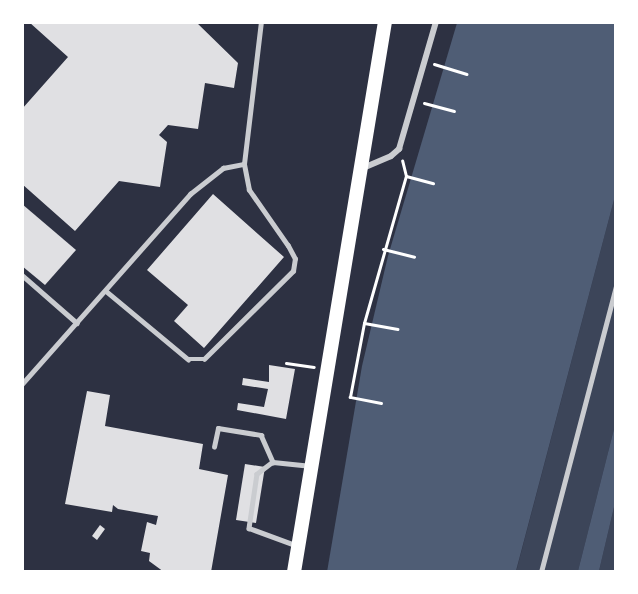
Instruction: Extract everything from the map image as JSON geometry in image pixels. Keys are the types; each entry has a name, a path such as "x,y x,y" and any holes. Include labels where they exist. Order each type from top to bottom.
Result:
{"main road":[{"path":"294,572 386,22"}],"street":[{"path":"362,168 391,156 399,149 436,22"}],"lane":[{"path":"106,291 188,359 204,359 293,271 295,259 249,190 244,165 261,22"},
{"path":"22,384 208,177 223,168 244,165"},
{"path":"22,275 77,323"},
{"path":"541,572 615,286"},
{"path":"214,447 218,428 261,435 273,462"},
{"path":"298,546 249,528 257,474 273,462 311,466"}],"path":[{"path":"435,65 466,74"},
{"path":"425,103 454,111"},
{"path":"381,403 350,397 363,323 406,176 399,149"},
{"path":"406,176 433,183"},
{"path":"383,249 414,257"},
{"path":"363,323 397,329"},
{"path":"286,363 327,369"}],"shaded area":[{"path":"457,23 615,23 615,196 516,571 327,572 362,366 388,256"},
{"path":"615,196 615,425 578,571 516,572"},
{"path":"615,425 615,503 599,571 578,571"},
{"path":"615,503 615,571 599,571"}],"building":[{"path":"29,22 196,22 238,63 234,88 205,83 198,129 168,125 159,135 167,142 160,187 119,181 75,231 22,184 22,109 68,57"},
{"path":"213,194 284,257 204,348 174,321 188,305 147,270"},
{"path":"22,204 76,250 45,285 22,266"},
{"path":"269,365 295,369 286,419 237,410 238,403 264,407 268,389 242,385 243,378 269,382"},
{"path":"87,391 110,395 105,426 203,444 199,469 228,475 211,572 164,572 149,561 150,553 141,551 147,522 156,525 158,516 118,509 113,505 112,512 65,504"},
{"path":"245,464 265,467 256,523 236,520"},
{"path":"100,525 105,529 97,540 92,536"}]}
